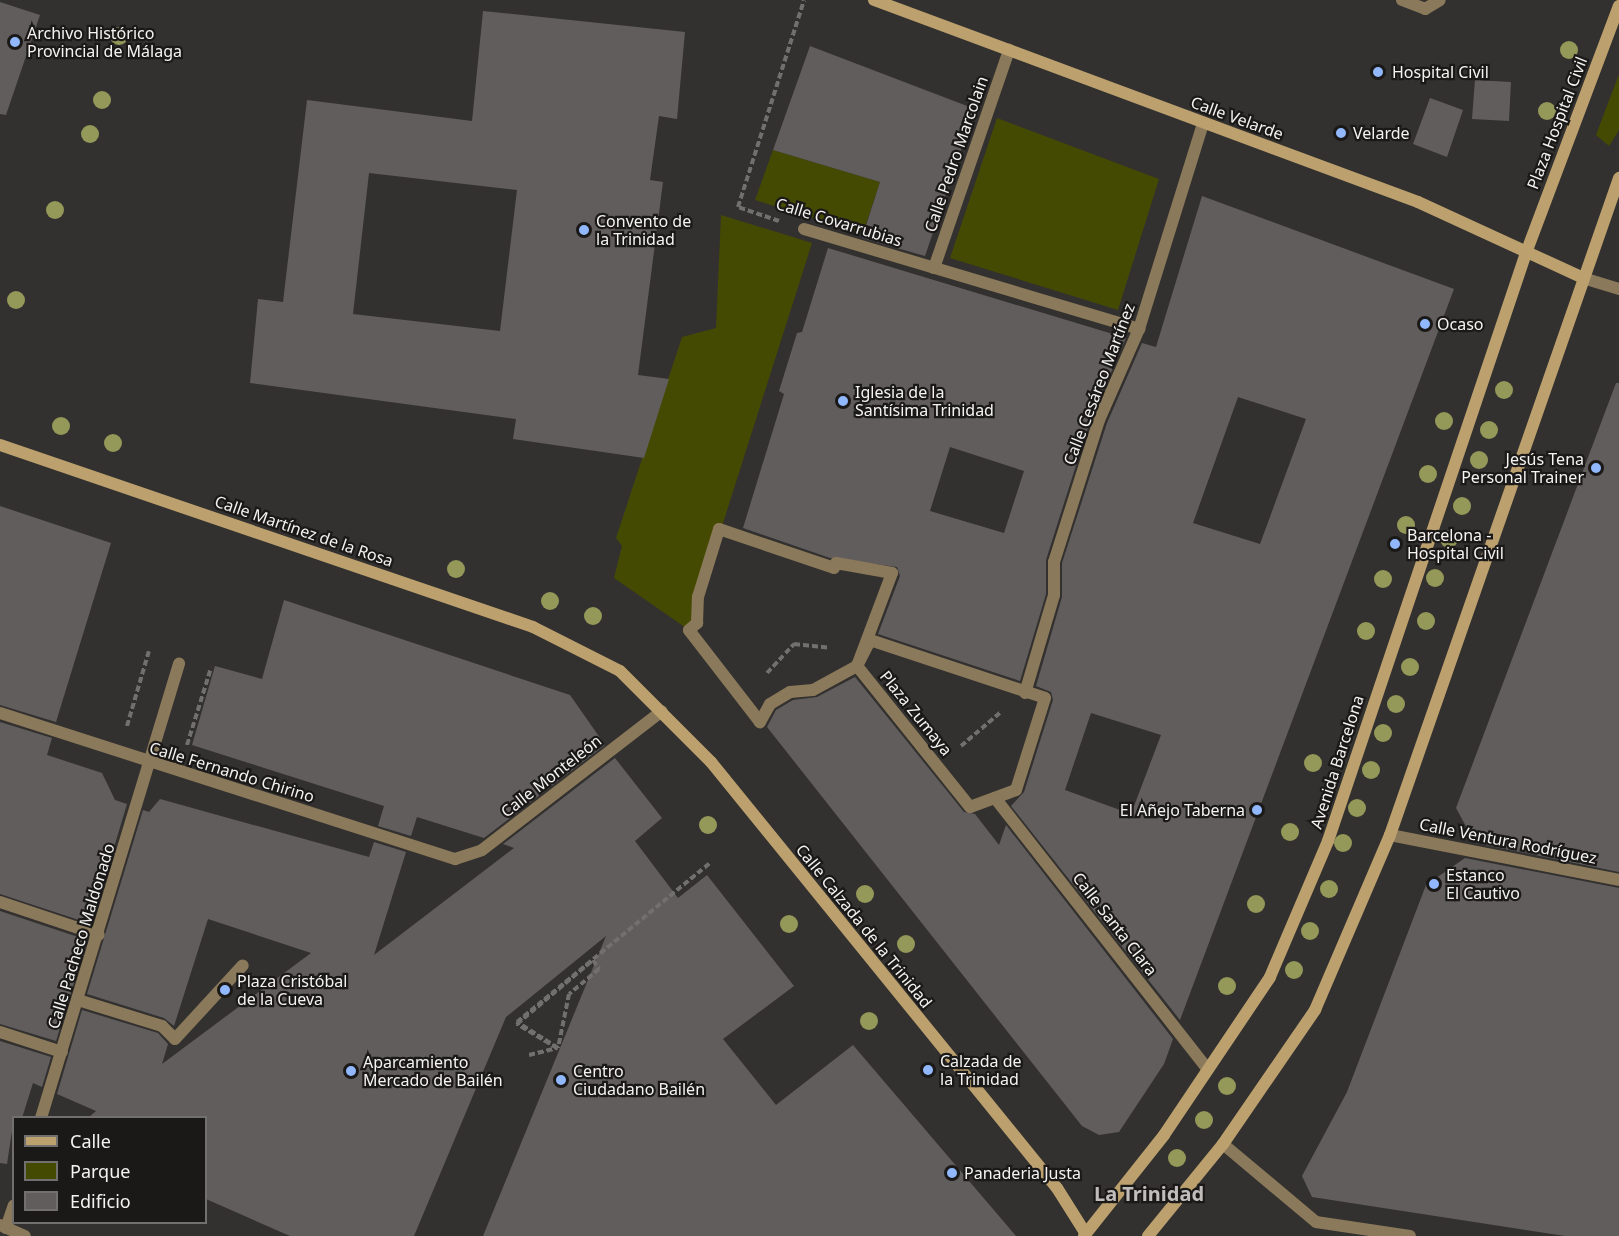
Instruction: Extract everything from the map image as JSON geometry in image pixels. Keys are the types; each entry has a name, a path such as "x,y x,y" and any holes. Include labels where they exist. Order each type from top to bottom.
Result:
{"main road":[{"name":"Calle Velarde","path":"874,0 1418,202 1583,279"},
{"name":"Plaza Hospital Civil","path":"1526,253 1619,6"},
{"path":"1148,1236 1223,1144 1315,1010 1390,835 1619,178"},
{"name":"Avenida Barcelona","path":"1086,1235 1208,1070 1270,977 1328,842 1526,253"},
{"name":"Calle Martínez de la Rosa","path":"0,446 533,627 594,655"},
{"name":"Calle Calzada de la Trinidad","path":"594,655 662,711 711,762 1057,1188 1086,1235"}],"street":[{"path":"1402,0 1425,9 1440,0"},
{"name":"Calle Pedro Marcolain","path":"934,268 1009,50"},
{"name":"Calle Cesáreo Martínez","path":"1025,693 1054,595 1061,540 1099,420 1139,329 1203,124"},
{"name":"Calle Covarrubias","path":"804,229 1139,329"},
{"path":"1583,279 1619,289"},
{"path":"719,529 834,568 836,563 892,573 870,640 857,666 821,687 790,692 770,704 760,722 689,630 697,623 698,597 719,529"},
{"name":"Plaza Zumaya","path":"857,666 970,807 1016,790 1045,698 870,640"},
{"name":"Calle Pacheco Maldonado","path":"42,1116 151,764 179,663"},
{"name":"Calle Monteleón","path":"455,859 482,850 662,711"},
{"name":"Calle Fernando Chirino","path":"0,713 151,764 455,859"},
{"name":"Calle Santa Clara","path":"995,798 1208,1070"},
{"name":"Calle Ventura Rodríguez","path":"1390,835 1619,880"},
{"path":"0,902 99,935"},
{"path":"78,1000 162,1026 175,1040 243,965"},
{"path":"0,1032 62,1052"},
{"path":"1223,1144 1316,1221 1410,1236"},
{"path":"12,1209 3,1227 25,1236"}],"path":[{"name":"Calle Covarrubias","path":"804,0 738,207 804,229"},
{"path":"128,722 149,651"},
{"path":"188,743 211,668"},
{"path":"961,746 1025,693"},
{"path":"529,1055 556,1048 517,1024 526,1017 551,996 593,960 599,969 569,994 558,1048 542,1037 526,1027 517,1022 710,863"}],"green space":[{"path":"1619,74 1619,130 1609,146 1596,135"},
{"path":"997,118 1159,179 1118,310 950,258"},
{"path":"773,150 880,182 863,233 755,200"},
{"path":"721,215 812,243 689,630 614,578 622,546 616,538 682,337 716,328"}],"building":[{"name":"Archivo Histórico Provincial de Málaga","path":"0,2 40,15 6,115 0,114"},
{"name":"Convento de la Trinidad","path":"483,11 685,32 677,119 659,116 650,180 663,182 638,375 669,379 644,458 513,439 516,419 250,383 258,299 283,302 307,100 472,121","holes":["369,173 517,190 500,331 353,314"]},
{"path":"810,46 975,109 925,256 862,238 880,182 773,150"},
{"path":"1475,80 1511,82 1509,121 1472,119"},
{"path":"1430,98 1463,110 1447,157 1413,144"},
{"path":"1202,196 1454,289 1180,1020 1011,806 1024,792 1053,700 1051,692 1036,686 1062,597 1062,563 1107,423 1142,343 1156,347","holes":["1238,397 1306,419 1260,544 1193,523","1091,713 1161,735 1131,814 1065,790"]},
{"path":"828,248 1126,338 1091,418 1046,560 1046,594 1020,681 878,634 900,576 897,567 830,558 743,528 784,394 779,391 797,333 802,332","holes":["950,447 1024,471 1004,533 930,511"]},
{"path":"1616,383 1619,383 1619,872 1475,843 1456,808"},
{"path":"0,506 111,543 56,722 0,705"},
{"path":"284,600 570,695 605,745 484,838 417,817 411,836 378,826 384,806 192,745 215,666 262,679"},
{"path":"855,677 964,812 975,814 999,845 1006,825 1173,1039 1164,1064 1119,1132 1099,1135 1082,1126 767,727 776,710 793,700 817,697"},
{"path":"0,722 52,738 47,755 102,773 115,800 127,804 91,924 0,894"},
{"path":"615,758 662,818 635,841 678,898 707,875 794,986 723,1039 776,1105 853,1045 1016,1236 483,1236 606,936 506,1017 414,1236 290,1236 207,1199 207,1116 90,1116 96,1111 57,1094 82,1010 158,1033 168,1044 162,1064 311,953 208,919 174,1026 164,1018 87,994 143,810 149,812 160,799 369,857 374,842 406,852 374,955 514,848 503,844"},
{"path":"1465,858 1619,888 1619,1236 1565,1236 1312,1197 1302,1176 1347,1092 1426,885"},
{"path":"0,911 87,940 56,1041 0,1024"},
{"path":"0,1041 51,1057 42,1087 33,1083 23,1116 12,1116 7,1164 0,1163"}],"place":[{"name":"Archivo Histórico Provincial de Málaga","path":"15,42"},
{"name":"Hospital Civil","path":"1378,72"},
{"name":"Velarde","path":"1341,133"},
{"name":"Convento de la Trinidad","path":"584,230"},
{"name":"Ocaso","path":"1425,324"},
{"name":"Iglesia de la Santísima Trinidad","path":"843,401"},
{"name":"Jesús Tena Personal Trainer","path":"1596,468"},
{"name":"Barcelona - Hospital Civil","path":"1395,544"},
{"name":"El Añejo Taberna","path":"1257,810"},
{"name":"Estanco El Cautivo","path":"1434,884"},
{"name":"Plaza Cristóbal de la Cueva","path":"225,990"},
{"name":"Calzada de la Trinidad","path":"928,1070"},
{"name":"Aparcamiento Mercado de Bailén","path":"351,1071"},
{"name":"Centro Ciudadano Bailén","path":"561,1080"},
{"name":"Panaderia Justa","path":"952,1173"}],"district":[{"name":"La Trinidad","path":"1149,1193"}]}
